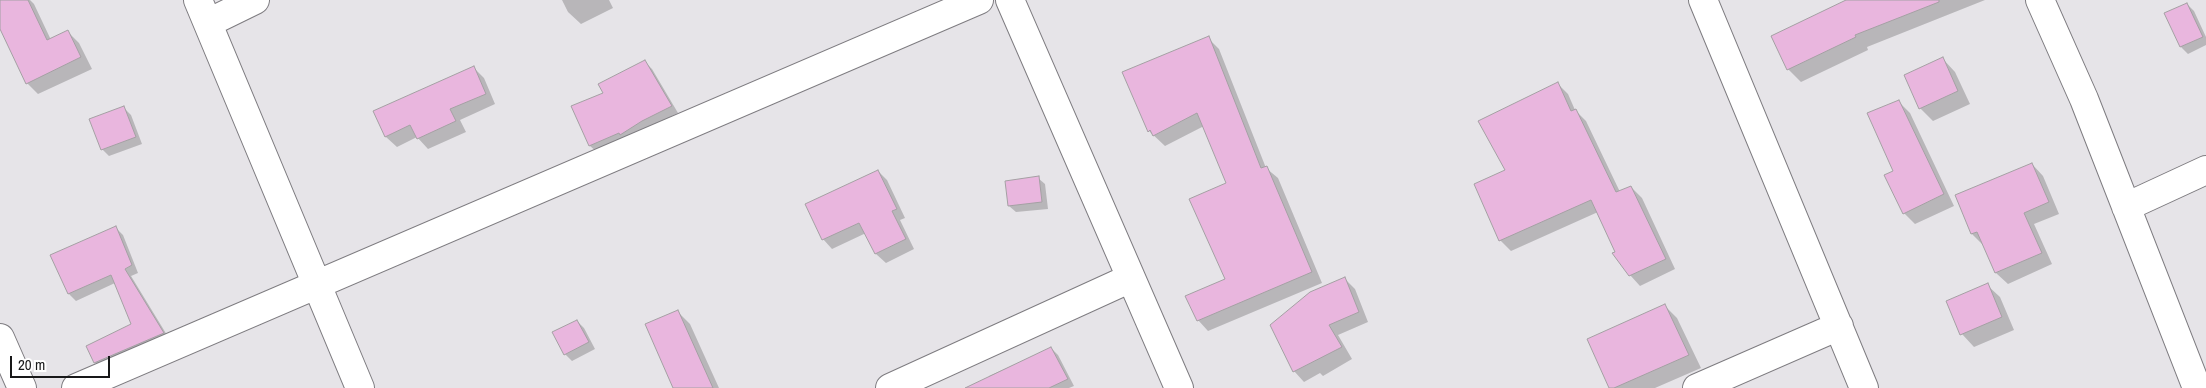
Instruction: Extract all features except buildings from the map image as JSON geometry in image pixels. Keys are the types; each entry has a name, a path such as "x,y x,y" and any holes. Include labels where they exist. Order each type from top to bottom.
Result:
{"street":[{"path":"256,0 203,11 360,388"},
{"path":"76,388 979,0"},
{"path":"1010,0 1179,388"},
{"path":"1703,0 1864,388"},
{"path":"2040,0 2084,99 2197,388"},
{"path":"2126,207 2206,170"},
{"path":"890,388 1131,278"},
{"path":"1697,388 1839,326"},
{"path":"0,338 22,388"}]}
